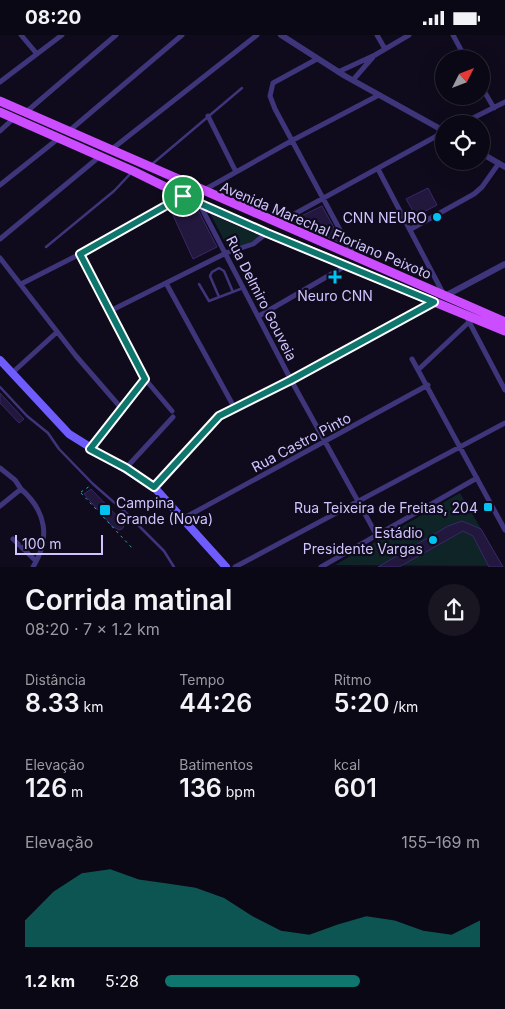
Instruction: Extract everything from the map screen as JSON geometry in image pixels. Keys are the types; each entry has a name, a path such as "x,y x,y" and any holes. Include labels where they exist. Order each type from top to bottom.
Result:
{"main road":[{"name":"Avenida Marechal Floriano Peixoto","path":"0,101 355,258 505,322"},
{"name":"Avenida Marechal Floriano Peixoto","path":"0,112 133,171 200,204 434,302 467,318 505,331"},
{"path":"434,302 444,296"},
{"path":"0,360 69,434 90,449 126,468 154,487 184,517 226,567"}],"street":[{"path":"21,35 37,54"},
{"path":"0,82 62,35"},
{"path":"24,113 116,35"},
{"path":"69,131 182,35"},
{"path":"112,149 257,35"},
{"path":"281,35 338,72 435,127"},
{"path":"377,35 385,49"},
{"path":"338,72 375,55 409,35"},
{"path":"453,35 461,50"},
{"path":"353,80 375,55"},
{"path":"317,59 273,83 270,96 275,109 325,198 355,258"},
{"path":"202,191 379,95"},
{"path":"490,101 494,108"},
{"path":"480,115 505,102"},
{"path":"208,116 236,172"},
{"path":"0,131 13,119"},
{"path":"278,223 435,137"},
{"path":"0,185 59,138"},
{"path":"0,239 99,157"},
{"path":"411,229 474,194 482,187 502,165 490,158"},
{"path":"378,169 411,229 444,296 505,265"},
{"path":"20,284 80,254 183,196"},
{"name":"Rua Delmiro Gouveia","path":"200,204 291,380 376,534"},
{"path":"110,311 226,253 253,244 267,233"},
{"path":"80,254 145,379 172,414 126,468"},
{"path":"0,258 57,332 122,409"},
{"path":"259,316 347,265"},
{"path":"166,283 234,407"},
{"path":"154,487 207,427 234,407 291,380 434,302"},
{"path":"419,369 467,318 505,390"},
{"path":"12,373 57,332"},
{"path":"412,359 428,385 505,530"},
{"path":"90,449 145,379"},
{"name":"Rua Castro Pinto","path":"184,517 428,385"},
{"path":"235,567 505,423"},
{"path":"0,468 15,480 35,507 45,527 44,546 33,567"},
{"path":"321,567 477,478"},
{"path":"0,506 15,491 22,490"},
{"path":"13,539 36,561"}],"lane":[{"path":"148,167 242,88"},
{"path":"46,247 114,191 133,171"},
{"path":"219,297 210,276 212,272 219,269 224,271 233,292"},
{"path":"199,285 207,300 245,288"},
{"path":"0,387 27,416 48,433 60,449 93,484 118,505 164,551 174,567"}],"path":[{"path":"89,486 81,493 133,549"}],"green space":[{"path":"210,213 261,236 231,254"},
{"name":"Estádio Presidente Vargas","path":"460,493 503,566 335,565"}],"building":[{"path":"428,188 437,205 416,216 406,199"},
{"path":"188,205 198,210 217,247 193,259 172,213"},
{"path":"322,206 343,244 291,221"},
{"path":"0,393 24,419 19,423 0,403"},
{"name":"Campina Grande (Nova)","path":"91,489 121,520 124,526 122,529 119,530 112,526 84,494"},
{"path":"462,521 481,529 503,567 489,567 473,536 463,531 399,567 378,567 448,526"}],"place":[{"name":"CNN NEURO","path":"437,217"},
{"name":"Neuro CNN","path":"335,277"},
{"name":"Rua Teixeira de Freitas, 204","path":"488,507"},
{"name":"Campina Grande (Nova)","path":"105,510"},
{"name":"Estádio Presidente Vargas","path":"433,540"}],"route":[{"path":"183,196 434,302 319,363 291,380 252,397 219,416 154,487 126,468 90,449 145,379 136,357 80,254 183,196"}]}
